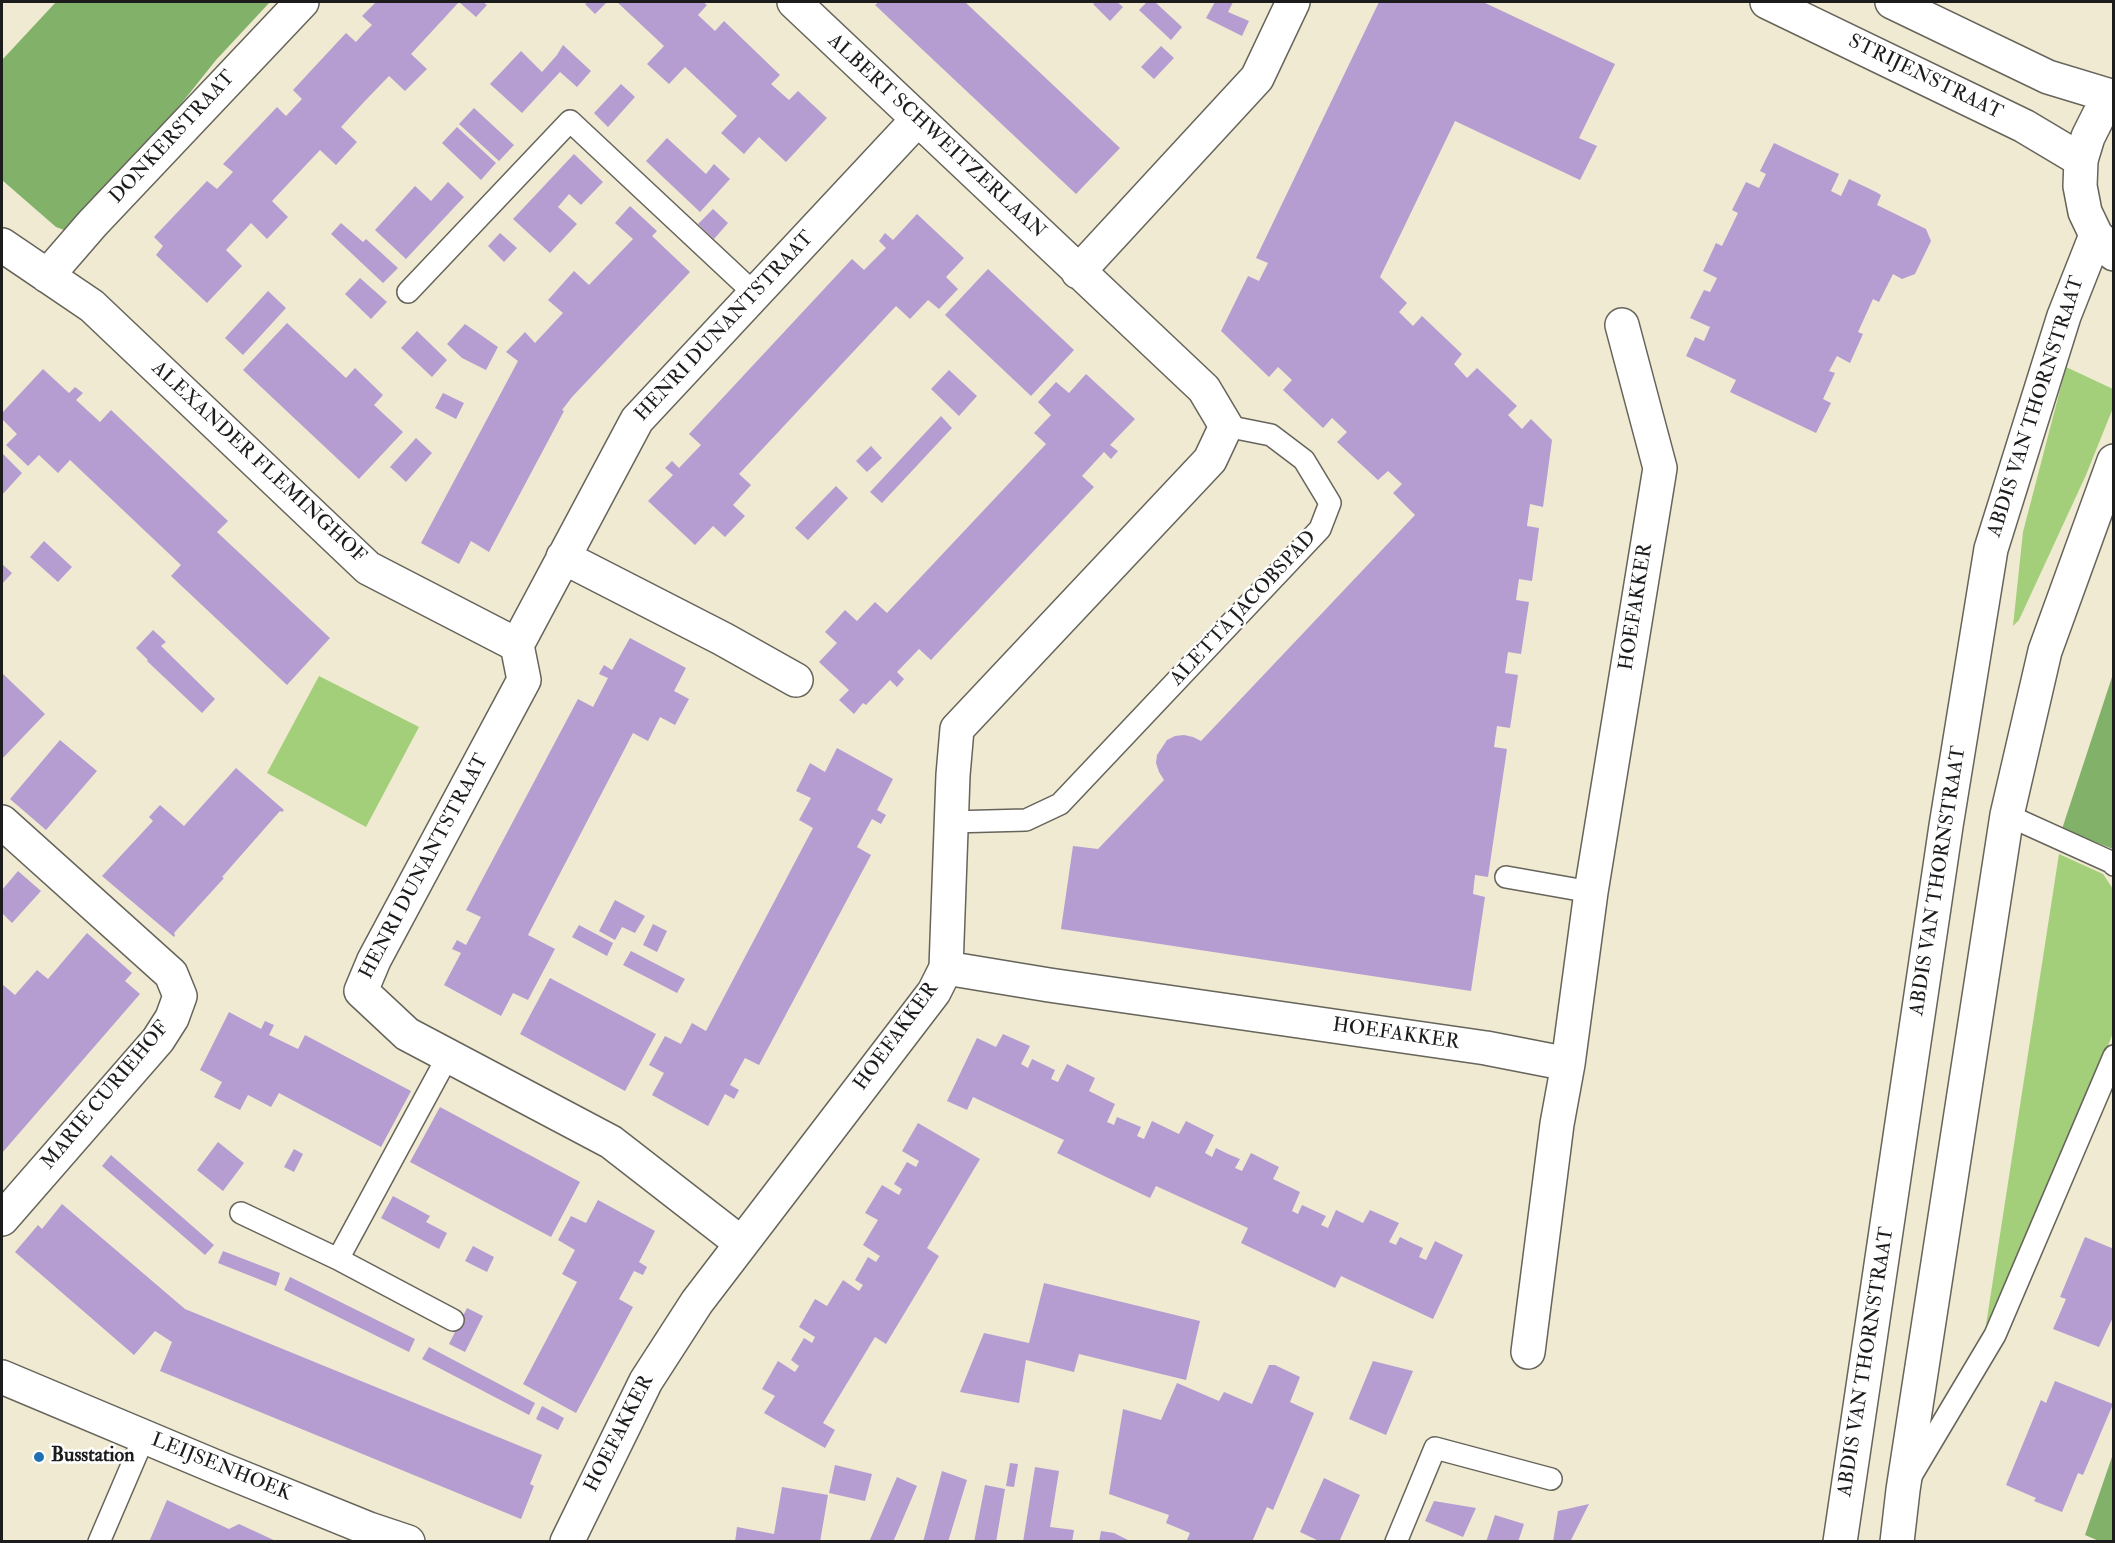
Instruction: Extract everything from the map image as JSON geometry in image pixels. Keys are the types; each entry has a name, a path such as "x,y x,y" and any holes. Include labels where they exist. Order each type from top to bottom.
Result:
{"street":[{"name":"DONKERSTRAAT","path":"47,276 92,224 302,2"},
{"name":"ALBERT SCHWEITZERLAAN","path":"794,2 1204,389 1226,426"},
{"path":"1078,272 1257,78 1293,2"},
{"name":"STRIJENSTRAAT","path":"1767,2 2024,126 2081,160"},
{"path":"1892,2 2048,77 2114,97 2095,122 2081,160 2080,186 2085,212 2105,245"},
{"name":"HENRI DUNANTSTRAAT","path":"741,1243 610,1142 407,1034 361,991 374,960 524,680 517,645 637,420 918,119"},
{"name":"ALEXANDER FLEMINGHOF","path":"2,245 92,306 368,568 517,645"},
{"name":"ABDIS VAN THORNSTRAAT","path":"1840,1542 1946,826 1991,549 2064,316 2105,245"},
{"name":"HOEFAKKER","path":"1527,1352 1557,1124 1660,468 1622,325"},
{"path":"946,968 957,729 1210,460 1226,426"},
{"path":"1897,1542 1903,1490 2007,815 2046,651 2114,461"},
{"path":"563,557 723,639 796,680"},
{"name":"MARIE CURIEHOF","path":"2,822 171,974 180,996 172,1018 158,1040 2,1219"},
{"name":"HOEFAKKER","path":"567,1542 646,1381 697,1302 934,992 946,968 1486,1048 1568,1064"},
{"name":"LEIJSENHOEK","path":"2,1377 366,1535 408,1542"}],"lane":[{"path":"408,292 570,121 754,294"},
{"name":"ALETTA JACOBSPAD","path":"951,822 1026,820 1060,804 1320,529 1330,503 1304,460 1271,435 1226,426"},
{"path":"2007,815 2114,865"},
{"path":"1506,877 1592,892"},
{"path":"338,1259 448,1056"},
{"path":"1903,1490 1995,1335 2114,1056"},
{"path":"241,1213 338,1259 453,1320"},
{"path":"99,1542 144,1437"},
{"path":"1396,1542 1435,1448 1551,1479"}],"green space":[{"path":"56,2 270,2 216,60 169,119 64,230 56,227 2,180 2,60"},
{"path":"2066,367 2113,389 2113,408 2086,475 2019,620 2013,626 2023,532"},
{"path":"2113,674 2113,849 2062,829"},
{"path":"319,676 419,727 366,827 267,773"},
{"path":"2059,854 2103,874 2113,889 2113,1033 2037,1209 1995,1319 1991,1324 1986,1325"},
{"path":"2113,1454 2113,1541 2099,1541 2085,1535"}],"building":[{"path":"376,2 459,2 411,54 427,69 405,91 389,76 341,127 357,142 336,165 320,150 272,201 288,217 267,239 251,223 226,250 242,266 207,303 156,255 163,246 154,237 207,181 217,189 233,172 223,164 277,107 286,116 302,99 293,90 346,33 356,42 372,25 362,16"},
{"path":"459,2 483,2 487,5 476,17"},
{"path":"607,2 595,14 585,4"},
{"path":"617,2 703,2 707,5 698,15 715,31 724,21 780,75 771,84 789,100 798,91 827,118 786,162 759,137 744,154 721,133 737,116 685,67 669,84 647,64 664,46"},
{"path":"879,2 965,2 1120,148 1076,194 875,5"},
{"path":"1117,2 1123,7 1110,21 1093,4"},
{"path":"1147,2 1155,2 1182,27 1171,40 1139,10"},
{"path":"1215,2 1233,2 1228,12 1249,21 1242,36 1206,18"},
{"path":"1379,2 1483,2 1615,64 1579,138 1597,146 1580,180 1455,121 1380,277 1407,303 1399,312 1413,326 1422,316 1462,354 1454,364 1467,378 1477,368 1517,406 1508,415 1522,429 1531,419 1552,440 1543,507 1530,504 1527,526 1539,528 1532,581 1519,579 1516,600 1529,602 1521,654 1508,652 1505,673 1518,675 1510,728 1497,726 1494,747 1507,749 1488,877 1475,875 1473,894 1485,897 1471,991 1061,929 1073,846 1098,849 1164,780 1156,763 1157,755 1167,740 1184,735 1201,741 1415,515 1393,493 1402,484 1388,471 1378,480 1337,442 1347,432 1332,418 1323,428 1283,390 1292,380 1278,367 1269,377 1221,331 1248,276 1259,281 1268,263 1256,258"},
{"path":"563,45 591,71 577,87 560,72 522,113 490,84 521,51 542,72"},
{"path":"1161,46 1174,58 1154,79 1141,67"},
{"path":"621,84 635,97 608,127 594,113"},
{"path":"474,108 514,145 499,161 459,124"},
{"path":"457,127 496,163 481,180 442,143"},
{"path":"667,138 706,174 714,164 730,179 700,212 646,161"},
{"path":"1774,143 1839,174 1831,191 1841,196 1849,179 1881,195 1877,205 1926,229 1931,241 1915,274 1902,279 1893,274 1879,302 1873,299 1858,332 1863,334 1850,363 1837,356 1829,371 1835,373 1823,399 1831,403 1816,433 1730,392 1736,380 1686,356 1695,337 1704,341 1710,327 1690,318 1704,290 1710,292 1717,278 1703,271 1716,243 1722,246 1738,213 1732,210 1746,182 1759,188 1766,174 1760,171"},
{"path":"574,154 603,182 581,205 569,194 558,207 577,224 550,253 513,219"},
{"path":"448,182 464,197 406,259 375,230 415,186 431,201"},
{"path":"630,206 657,231 652,236 690,272 562,410 564,411 489,552 471,541 459,564 421,543 518,361 506,352 525,332 535,343 563,313 548,300 574,271 589,285 633,239 615,223"},
{"path":"713,209 728,223 714,239 698,224"},
{"path":"917,214 964,258 946,277 958,289 939,309 928,300 910,319 896,306 739,474 751,485 733,505 745,516 725,537 713,526 695,545 648,501 673,475 665,468 672,461 679,468 701,445 689,434 852,259 864,270 886,248 879,241 885,233 893,240"},
{"path":"341,223 363,242 366,239 398,268 383,283 331,234"},
{"path":"500,233 517,248 504,262 488,246"},
{"path":"988,269 1074,350 1031,396 945,315"},
{"path":"360,278 387,302 371,319 345,294"},
{"path":"268,291 286,308 243,355 225,338"},
{"path":"287,323 346,378 355,368 383,395 374,405 403,432 359,479 243,370"},
{"path":"465,324 498,347 486,370 462,358 447,344"},
{"path":"417,331 447,360 432,377 401,348"},
{"path":"43,369 69,393 75,387 83,393 76,400 100,422 111,410 228,521 217,532 330,638 287,685 171,576 181,565 70,460 58,473 39,455 28,466 6,445 17,434 2,419 2,413"},
{"path":"949,370 977,396 959,416 931,389"},
{"path":"1086,374 1135,419 1110,445 1118,451 1111,459 1104,452 1082,476 1094,487 931,660 919,649 897,672 904,679 897,687 890,680 866,705 863,703 854,714 839,700 849,690 819,662 837,643 825,632 845,610 857,621 875,602 887,613 1046,444 1034,433 1051,415 1038,402 1056,382 1069,393"},
{"path":"443,393 464,403 456,419 435,408"},
{"path":"941,416 952,428 882,503 870,492"},
{"path":"416,438 432,453 406,482 390,467"},
{"path":"871,446 882,458 867,472 856,461"},
{"path":"2,453 22,473 2,495"},
{"path":"836,486 848,498 808,540 795,528"},
{"path":"44,541 72,567 58,582 30,557"},
{"path":"2,564 12,573 2,584"},
{"path":"153,630 166,642 161,646 215,699 202,713 136,648"},
{"path":"630,638 686,668 674,691 689,699 675,725 660,717 648,741 633,733 528,935 555,949 528,1000 513,993 501,1016 444,985 461,953 452,949 457,940 466,945 481,917 466,910 578,699 593,707 608,678 599,674 601,670 604,665 612,670"},
{"path":"2,673 45,714 2,759"},
{"path":"60,740 97,771 46,830 10,799"},
{"path":"837,748 893,779 877,810 886,815 881,824 872,819 857,847 871,855 759,1065 745,1058 730,1085 739,1090 734,1099 725,1094 708,1126 652,1095 664,1073 649,1065 665,1036 681,1044 692,1023 706,1031 813,828 799,820 811,798 796,791 810,763 825,772"},
{"path":"236,768 284,810 280,811 222,877 224,878 174,933 174,937 102,876 153,821 149,817 160,805 184,826"},
{"path":"18,871 41,891 12,923 2,913 2,890"},
{"path":"615,900 645,916 635,933 622,927 615,940 599,931"},
{"path":"653,924 667,931 657,952 643,945"},
{"path":"579,925 613,943 607,956 572,937"},
{"path":"87,933 132,973 125,981 140,994 2,1153 2,984 15,995 37,970 48,979"},
{"path":"631,951 685,979 677,993 623,965"},
{"path":"550,978 656,1034 625,1091 520,1034"},
{"path":"229,1012 261,1029 265,1021 274,1025 269,1035 298,1049 305,1035 411,1091 381,1147 279,1093 271,1107 248,1095 240,1110 214,1097 222,1082 200,1070"},
{"path":"1003,1034 1030,1046 1021,1064 1028,1068 1032,1059 1055,1070 1051,1079 1058,1082 1067,1064 1095,1078 1089,1091 1115,1104 1107,1122 1114,1125 1117,1117 1141,1127 1137,1136 1144,1139 1152,1121 1179,1134 1186,1121 1214,1135 1205,1153 1212,1157 1216,1148 1240,1159 1235,1168 1242,1171 1251,1153 1279,1167 1273,1179 1300,1192 1292,1211 1298,1214 1302,1205 1326,1216 1321,1225 1328,1228 1336,1210 1363,1223 1370,1210 1399,1223 1389,1242 1396,1245 1400,1237 1423,1248 1419,1257 1426,1260 1435,1241 1463,1255 1433,1319 1341,1276 1335,1288 1241,1243 1248,1228 1156,1186 1150,1198 1057,1153 1064,1140 973,1097 967,1110 947,1101 977,1038 996,1047"},
{"path":"440,1107 580,1182 551,1237 410,1162"},
{"path":"918,1123 980,1159 927,1248 939,1256 886,1344 875,1337 823,1423 835,1430 825,1448 764,1413 775,1396 762,1389 778,1361 795,1372 799,1366 791,1360 804,1338 812,1343 815,1337 799,1327 815,1299 827,1306 843,1280 859,1291 863,1285 855,1280 868,1257 876,1262 880,1256 863,1245 878,1220 865,1213 882,1185 899,1195 902,1189 894,1184 907,1162 916,1167 919,1161 902,1151"},
{"path":"218,1142 244,1163 223,1191 197,1170"},
{"path":"294,1149 303,1154 294,1172 284,1167"},
{"path":"111,1155 214,1245 205,1255 102,1166"},
{"path":"393,1196 430,1216 426,1222 447,1233 439,1249 381,1218"},
{"path":"598,1200 655,1231 639,1262 647,1267 643,1275 634,1271 619,1299 633,1307 576,1413 523,1384 577,1282 562,1274 575,1250 558,1240 571,1216 586,1223"},
{"path":"62,1204 185,1309 542,1455 530,1484 534,1486 521,1519 160,1371 172,1342 155,1331 134,1355 15,1252 38,1225 42,1229"},
{"path":"2085,1237 2114,1249 2114,1315 2099,1347 2053,1329 2066,1299 2060,1297"},
{"path":"473,1246 494,1257 487,1272 465,1261"},
{"path":"223,1251 280,1273 276,1286 218,1263"},
{"path":"290,1277 415,1339 409,1352 284,1290"},
{"path":"1044,1283 1200,1321 1186,1380 1079,1354 1074,1372 1026,1360 1019,1403 960,1392 984,1333 1029,1343"},
{"path":"467,1308 483,1316 465,1352 449,1344"},
{"path":"429,1347 535,1403 529,1415 422,1359"},
{"path":"1373,1361 1413,1371 1386,1435 1349,1419"},
{"path":"1269,1365 1275,1365 1300,1377 1290,1402 1314,1413 1273,1510 1267,1507 1252,1542 1186,1542 1190,1533 1166,1523 1169,1515 1109,1494 1123,1409 1161,1420 1177,1383 1219,1401 1224,1392 1252,1404"},
{"path":"2055,1381 2113,1404 2083,1475 2078,1473 2062,1512 2034,1501 2036,1498 2006,1485 2041,1400 2046,1403"},
{"path":"542,1406 564,1418 558,1430 536,1419"},
{"path":"1010,1463 1018,1464 1014,1487 1006,1486"},
{"path":"835,1465 872,1474 865,1501 829,1493"},
{"path":"1035,1467 1059,1471 1050,1527 1074,1530 1072,1542 1023,1542"},
{"path":"942,1471 967,1480 948,1542 923,1542"},
{"path":"897,1477 917,1486 893,1542 869,1542"},
{"path":"1324,1478 1360,1495 1339,1542 1321,1542 1300,1532"},
{"path":"985,1485 1005,1489 996,1542 974,1542"},
{"path":"782,1487 828,1495 820,1542 735,1542 737,1527 774,1534"},
{"path":"167,1500 229,1529 239,1524 278,1542 149,1542"},
{"path":"1434,1501 1476,1508 1463,1537 1425,1521"},
{"path":"1589,1504 1570,1542 1553,1542 1558,1511"},
{"path":"1495,1515 1524,1524 1518,1542 1486,1542"},
{"path":"1101,1531 1114,1533 1132,1542 1099,1542"}],"place":[{"name":"Busstation","path":"39,1457"}]}
